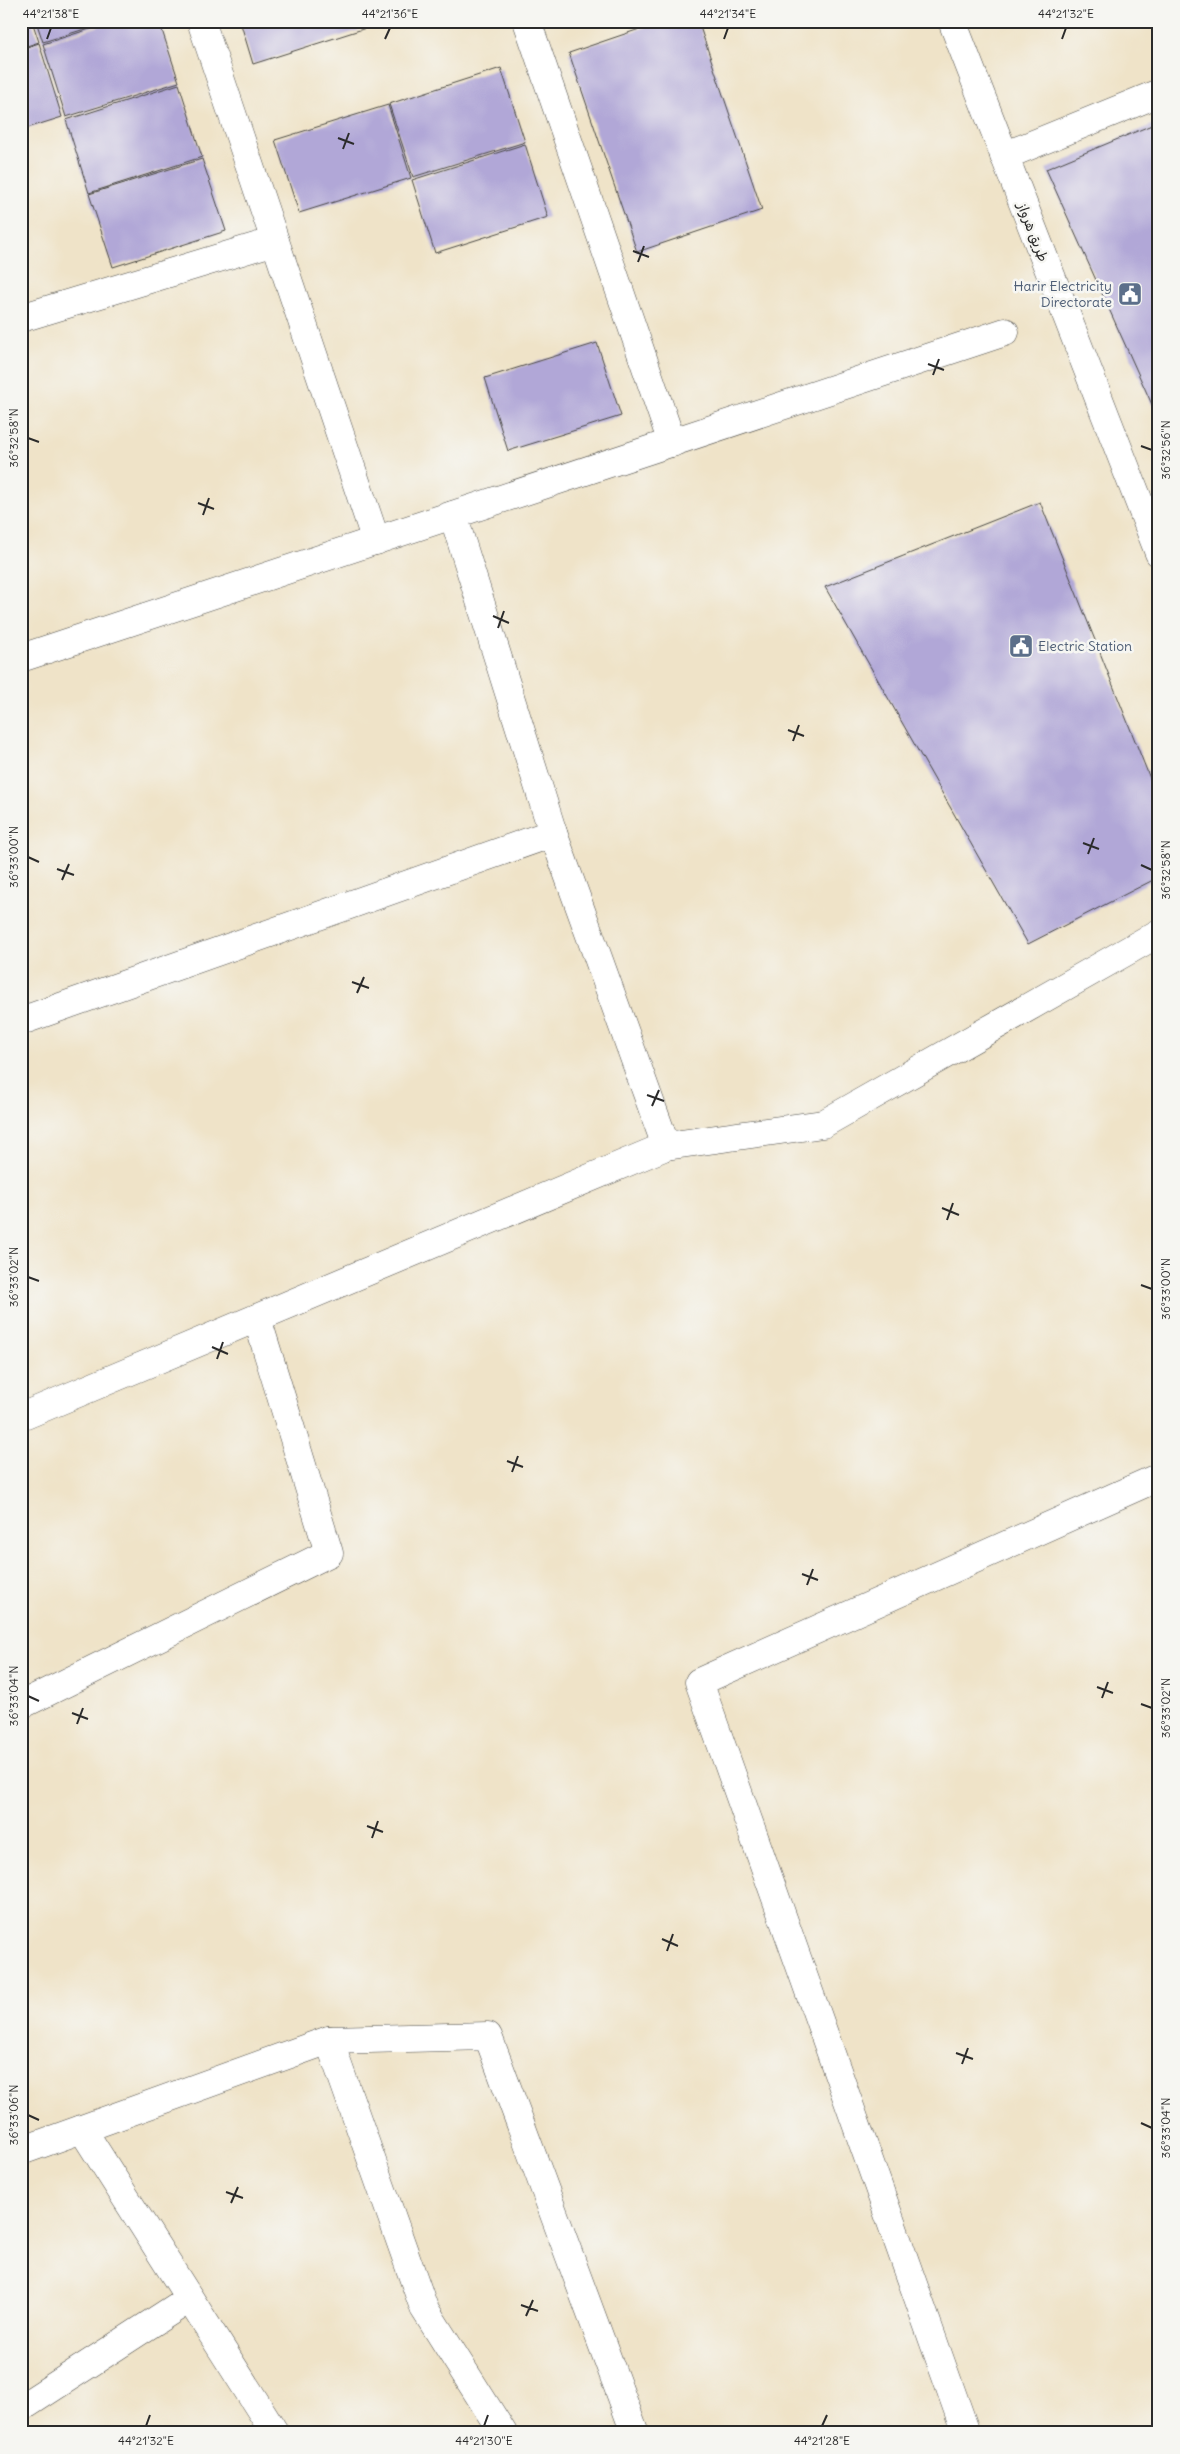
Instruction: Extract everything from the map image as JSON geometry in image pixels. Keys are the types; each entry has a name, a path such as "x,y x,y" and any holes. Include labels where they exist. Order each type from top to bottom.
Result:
{"street":[{"path":"202,21 376,541"},
{"path":"527,21 672,443"},
{"name":"طريق هرواز","path":"952,21 1159,553"},
{"path":"1004,156 1159,92"},
{"path":"21,318 275,241"},
{"path":"21,658 1005,332"},
{"path":"453,516 553,833 666,1146"},
{"path":"21,1021 553,833"},
{"path":"21,1417 666,1146 823,1124 1159,933"},
{"path":"21,1705 329,1554 258,1318"},
{"path":"966,2433 699,1682 1159,1478"},
{"path":"21,2151 329,2040 488,2036 635,2433"},
{"path":"329,2040 424,2308 503,2433"},
{"path":"82,2129 275,2433"},
{"path":"21,2408 189,2298"}],"building":[{"path":"21,21 32,21 39,42 21,48"},
{"path":"36,21 107,21 107,22 43,42"},
{"path":"115,21 159,21 179,82 66,117 43,44"},
{"path":"240,21 363,21 366,28 253,64"},
{"path":"663,21 698,21 762,210 637,252 569,53"},
{"path":"39,43 62,117 21,130 21,49"},
{"path":"501,68 525,142 413,177 389,104"},
{"path":"179,84 202,157 89,193 66,120"},
{"path":"388,105 411,178 299,213 275,140"},
{"name":"Harir Electricity Directorate","path":"1159,122 1159,420 1046,169"},
{"path":"525,144 548,217 435,253 412,180"},
{"path":"202,159 226,231 113,267 89,194"},
{"path":"597,343 621,416 508,451 485,378"},
{"path":"1040,502 1159,801 1159,877 1028,944 825,587"}],"place":[{"name":"Harir Electricity Directorate","path":"1130,294"},
{"name":"Electric Station","path":"1021,646"}]}
